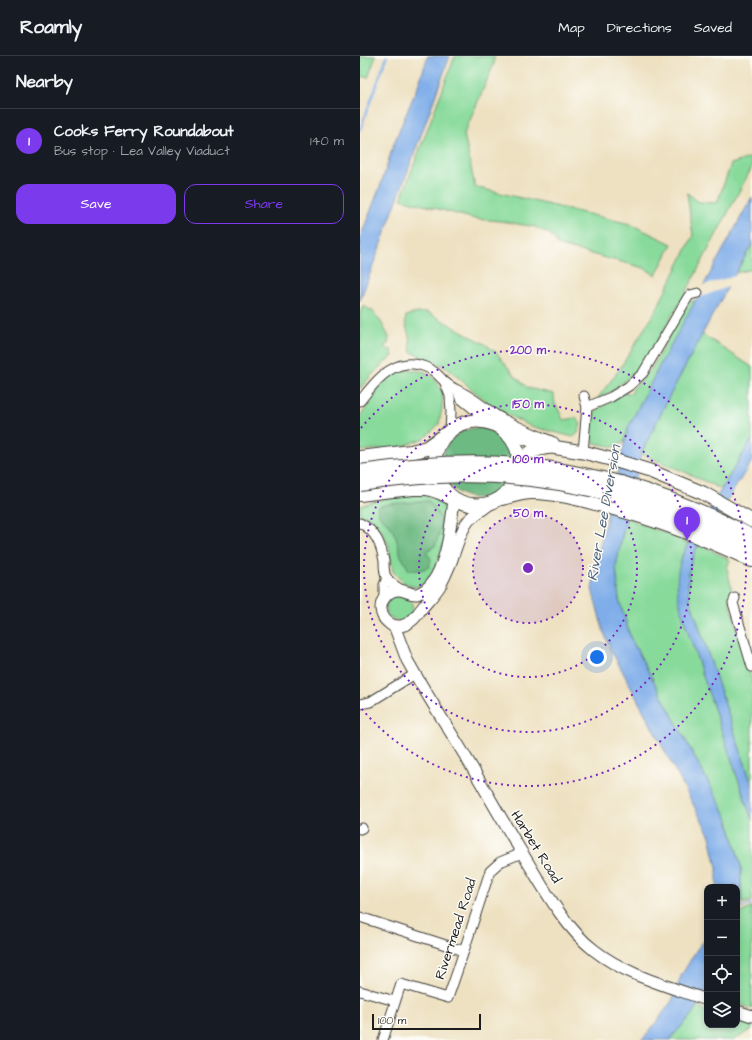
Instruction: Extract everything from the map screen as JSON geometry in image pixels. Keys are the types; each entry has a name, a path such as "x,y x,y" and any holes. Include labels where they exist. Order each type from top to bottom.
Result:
{"highway":[{"path":"360,458 411,452 427,448 449,432"},
{"path":"360,472 400,466 470,463 502,464 550,469 589,476 640,489 713,517 752,537"},
{"path":"360,484 439,476 472,476 506,477 567,484 609,493 660,509 752,549"},
{"path":"360,494 390,490 428,488 452,498"},
{"path":"496,501 521,493 530,492 549,493 577,498 631,512 654,520 711,541 752,560"}],"main road":[{"path":"552,447 537,449 529,453 524,458 514,484 509,491 496,501 479,506 465,504 452,498 439,483 435,471 437,449 440,442 449,432 456,426 466,422 481,421 491,424 504,431 552,447 580,451 650,472 703,493 752,521"},
{"path":"504,431 516,447 519,459 519,470"}],"street":[{"path":"587,407 611,398 629,386 643,373 688,297 698,293"},
{"path":"360,401 375,382 392,368 400,365 412,364 423,366 431,370 445,383 466,394 496,415 536,434 580,451 587,407 584,396"},
{"path":"445,383 450,396 452,412 449,432"},
{"path":"458,391 460,398 491,424"},
{"path":"384,599 387,594 392,591 398,590 413,594 418,593 425,590 433,581 445,556 450,535 452,498"},
{"path":"390,624 403,626 411,621 426,604 440,585 463,530 469,521 496,501"},
{"path":"360,523 374,535 382,548 387,578 384,585 384,599"},
{"path":"387,578 413,597 416,602 416,615 405,626 401,644"},
{"path":"735,598 733,603 752,667"},
{"name":"Harbet Road","path":"384,599 381,604 382,615 395,628 407,660 468,760 504,825 574,933 607,960 664,986 704,998"},
{"path":"360,704 370,702 415,674"},
{"name":"Rivermead Road","path":"384,1040 401,984 448,998 490,871 500,862 522,854"},
{"path":"360,918 464,951"},
{"path":"360,991 395,1001"},
{"path":"740,1012 752,1016"}],"green space":[{"path":"360,56 376,56 368,78 360,76"},
{"path":"455,56 494,56 494,64 464,134 475,187 630,224 672,244 656,275 644,268 557,245 557,242 550,234 535,227 500,221 475,219 401,199"},
{"path":"752,157 752,167 685,294 642,367 611,392 597,399 619,370 657,308 693,236 687,193 699,202 717,203 731,164"},
{"path":"752,244 752,269 736,273"},
{"path":"690,301 696,301 660,365 628,428 624,442 614,447 594,443 590,435 595,411 626,392 628,394 632,393 633,388 652,368 673,328"},
{"path":"363,305 370,310 371,309 381,322 389,337 388,344 383,347 391,350 393,356 375,371 360,389 360,313"},
{"path":"427,312 485,344 496,352 514,375 528,388 554,394 555,406 557,406 563,420 576,418 581,424 578,433 573,437 530,426 494,408 446,367 411,352 410,338 405,319 406,316"},
{"path":"702,334 752,367 752,439 721,489 641,454"},
{"path":"404,370 426,372 434,378 443,393 439,424 425,438 401,447 360,451 360,416 384,381 392,375"},
{"path":"477,428 490,431 502,438 509,450 512,463 509,476 502,488 490,495 477,498 464,495 452,488 445,476 442,463 445,450 452,438 464,431"},
{"path":"421,495 441,502 446,512 447,520 444,541 434,570 430,577 421,586 413,587 403,582 393,572 388,543 379,527 369,518 360,515 360,506 390,498"},
{"path":"429,501 441,520 440,533 435,546 426,552 431,559 429,567 419,570 409,570 401,556 396,538 390,525 380,517 377,507 387,504"},
{"path":"626,518 678,538 688,544 682,555 686,626 752,820 752,901 742,903 741,900 741,866 727,817 631,639 619,600 616,566"},
{"path":"702,545 730,560 727,568 732,591 728,597 752,681 752,785 690,600 688,586 689,570 695,551"},
{"path":"400,595 412,603 412,613 400,622 387,616 386,605 393,596"},
{"path":"752,907 752,1009 740,1004 740,913"},
{"path":"697,1006 704,1010 704,1028 740,1028 740,1019 752,1024 752,1029 734,1040 671,1040"}],"water":[{"path":"428,56 450,56 360,301 360,238 381,184 394,143 419,83"},
{"path":"752,197 752,244 669,397 641,454 616,566 619,600 631,639 727,817 741,866 740,906 740,884 717,884 717,868 710,836 610,648 603,630 592,589 601,541 628,428 660,365"},
{"path":"752,439 752,461 695,551 689,570 688,586 690,600 752,785 752,820 686,626 680,604 677,584 680,565 688,544"},
{"path":"704,941 704,994 692,1014 671,1040 641,1040 672,1001 681,976 697,949"}],"pier":[{"path":"737,275 731,286 695,299 701,286"}],"waterway":[{"path":"360,130 387,56"},
{"path":"740,908 752,904"}],"place":[{"name":"Cooks Ferry Roundabout","path":"687,540"}],"water label":[{"name":"River Lee Diversion","path":"604,513"}]}
